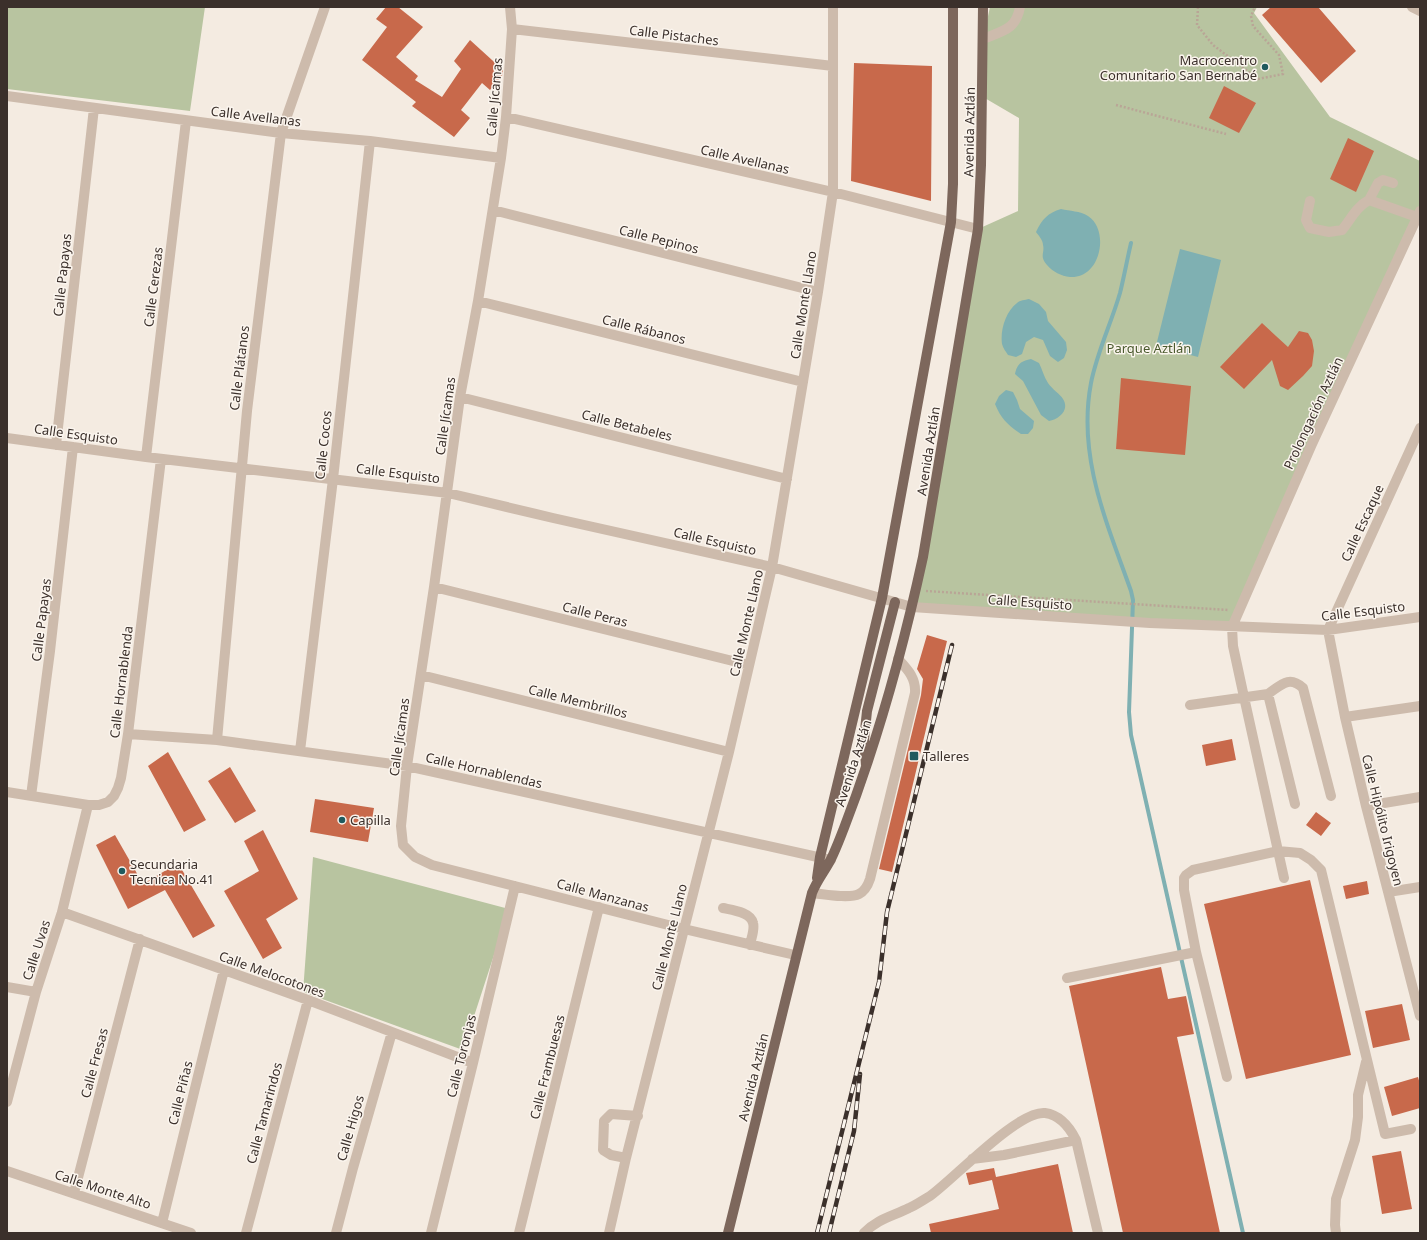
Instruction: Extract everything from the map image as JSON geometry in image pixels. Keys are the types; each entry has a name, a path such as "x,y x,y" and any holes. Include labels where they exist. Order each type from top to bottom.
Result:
{"main road":[{"name":"Avenida Aztlán","path":"728,1233 795,956 816,882 820,857 882,598 951,222 953,184 953,7"},
{"name":"Avenida Aztlán","path":"816,882 830,860 841,836 866,769 912,607 923,556 978,230 981,172 983,7"},
{"path":"866,769 864,740 867,711 895,602"}],"street":[{"name":"Calle Plátanos","path":"217,740 248,404 281,133 325,7"},
{"name":"Calle Jícamas","path":"408,852 403,845 401,826 407,766 448,492 460,397 478,301 501,158 506,117 512,29 510,7"},
{"name":"Calle Monte Llano","path":"609,1233 626,1158 638,1116 729,752 772,567 818,292 833,192 833,7"},
{"path":"983,39 1009,29 1018,15 1020,7"},
{"path":"1412,7 1420,11"},
{"name":"Calle Pistaches","path":"512,29 833,66"},
{"name":"Calle Avellanas","path":"7,96 281,133 370,141 501,158"},
{"name":"Calle Papayas","path":"56,444 94,108"},
{"name":"Calle Avellanas","path":"506,117 833,192 978,230"},
{"name":"Calle Cerezas","path":"146,457 186,121"},
{"name":"Calle Cocos","path":"300,751 333,478 370,141"},
{"path":"1310,201 1306,220 1310,228 1329,232 1342,230 1355,211 1368,200 1378,183 1383,180 1393,183"},
{"path":"1368,200 1418,219"},
{"name":"Calle Pepinos","path":"493,210 818,292"},
{"name":"Prolongación Aztlán","path":"1232,627 1312,444 1418,219"},
{"name":"Calle Rábanos","path":"478,301 803,382"},
{"name":"Calle Betabeles","path":"460,397 787,478"},
{"name":"Calle Escaque","path":"1328,630 1420,428"},
{"name":"Calle Esquisto","path":"7,438 161,459 448,492 553,518 772,567 912,607 1232,627 1328,630 1420,617"},
{"name":"Calle Papayas","path":"31,796 50,652 73,447"},
{"name":"Calle Hornablenda","path":"7,792 88,806 108,802 114,796 118,788 128,734 161,459"},
{"name":"Calle Peras","path":"434,588 749,665"},
{"path":"1232,627 1233,646 1284,878"},
{"name":"Calle Hipólito Irigoyen","path":"1328,630 1344,717 1388,892 1415,976 1420,1016"},
{"path":"812,893 841,896 856,895 865,889 870,879 915,694 916,686 912,675 898,659"},
{"name":"Calle Membrillos","path":"421,675 729,752"},
{"path":"1190,705 1268,694 1282,683 1290,681 1297,683 1303,688 1331,796"},
{"path":"1268,694 1295,804"},
{"path":"1344,717 1420,706"},
{"name":"Calle Hornablendas","path":"128,734 217,740 407,766 830,860"},
{"path":"1366,806 1420,797"},
{"name":"Calle Uvas","path":"7,1102 11,1071 62,912 88,806"},
{"path":"1226,1077 1191,953 1184,878 1193,870 1278,851 1300,853 1311,860 1321,870 1385,1134 1411,1129"},
{"name":"Calle Manzanas","path":"408,852 432,865 795,956"},
{"name":"Calle Toronjas","path":"431,1233 473,1063 514,886"},
{"path":"1388,892 1420,887"},
{"name":"Calle Frambuesas","path":"519,1233 599,907"},
{"path":"723,908 746,914 751,919 754,924 750,945"},
{"name":"Calle Melocotones","path":"62,912 308,1000 473,1063"},
{"name":"Calle Fresas","path":"74,1193 140,939"},
{"path":"1067,978 1191,953"},
{"name":"Calle Piñas","path":"162,1223 224,970"},
{"path":"7,987 36,992"},
{"name":"Calle Tamarindos","path":"246,1233 308,1000"},
{"name":"Calle Higos","path":"336,1233 352,1168 392,1032"},
{"path":"1336,1233 1336,1199 1355,1140 1358,1117 1358,1095 1366,1060"},
{"path":"864,1233 871,1225 920,1202 932,1194 1014,1125 1025,1118 1045,1113 1056,1117 1067,1125 1076,1140 1098,1233"},
{"path":"626,1158 611,1155 603,1150 604,1121 611,1114 638,1116"},
{"path":"972,1159 1004,1155 1076,1140"},
{"name":"Calle Monte Alto","path":"7,1171 191,1233"}],"path":[{"path":"1198,7 1197,25 1213,45 1258,79 1283,74 1280,55 1253,26 1251,16 1255,7"},
{"path":"1116,105 1226,134"},
{"path":"916,590 1239,610"}],"green space":[{"path":"7,7 205,7 190,111 7,89"},
{"name":"Parque Aztlán","path":"990,7 1257,7 1254,13 1330,117 1420,161 1420,210 1232,627 912,607 978,229 1018,211 1019,118 983,97 983,39"},
{"path":"313,857 509,909 463,1050 303,992"}],"water":[{"path":"1061,209 1085,214 1095,223 1099,232 1099,252 1095,262 1089,270 1081,276 1070,277 1060,275 1049,267 1043,259 1043,243 1036,232 1046,217 1052,212"},
{"path":"1180,249 1221,260 1198,357 1156,346"},
{"path":"1029,299 1039,304 1046,312 1048,321 1066,342 1067,350 1064,358 1058,362 1050,356 1043,340 1034,337 1026,342 1022,354 1016,357 1008,355 1003,347 1002,333 1007,316 1013,306 1018,302"},
{"path":"1031,359 1039,363 1048,383 1062,397 1065,403 1064,410 1060,416 1053,420 1049,421 1041,415 1023,381 1015,374 1020,364"},
{"path":"1006,390 1013,392 1020,409 1034,421 1033,428 1028,434 1021,434 1013,428 1006,422 997,409 995,404 999,396"}],"building":[{"path":"386,7 398,7 423,27 396,57 418,76 415,80 442,97 461,69 454,61 470,40 503,70 502,76 490,90 482,83 461,110 470,118 454,137 412,106 416,102 362,60 387,27 376,19"},
{"path":"1271,7 1318,7 1356,51 1321,83 1262,15"},
{"path":"854,63 932,66 931,201 851,181"},
{"path":"1224,86 1256,103 1239,133 1209,118"},
{"path":"1348,138 1374,151 1356,192 1330,179"},
{"path":"1262,323 1288,347 1299,331 1308,333 1312,340 1314,351 1312,366 1288,390 1280,386 1272,360 1244,389 1220,367"},
{"path":"1121,378 1191,386 1185,455 1116,449"},
{"path":"927,635 947,641 892,872 879,869 921,695 923,679 917,669"},
{"path":"1232,739 1236,760 1206,766 1202,745"},
{"path":"168,752 206,820 184,832 148,766"},
{"path":"230,767 256,811 235,823 208,781"},
{"name":"Capilla","path":"315,799 374,808 368,842 310,832"},
{"path":"1316,812 1331,823 1321,836 1306,825"},
{"path":"263,830 298,899 266,919 282,948 263,959 224,891 259,871 244,841"},
{"path":"115,835 143,884 178,863 215,926 193,938 165,890 128,909 96,845"},
{"path":"1310,880 1351,1055 1246,1079 1204,904"},
{"path":"1367,881 1369,894 1346,899 1343,886"},
{"path":"1161,967 1168,999 1186,996 1194,1034 1177,1037 1220,1233 1123,1233 1069,986"},
{"path":"1402,1004 1410,1040 1373,1048 1365,1011"},
{"path":"1418,1077 1420,1084 1420,1108 1392,1116 1384,1087"},
{"path":"1401,1151 1412,1209 1382,1214 1372,1156"},
{"path":"1058,1164 1073,1233 931,1233 929,1224 999,1209 992,1180 969,1185 966,1173 994,1168 996,1177"}],"waterway":[{"path":"1131,243 1120,293 1097,360 1091,383 1088,410 1088,437 1091,463 1104,515 1133,600 1129,712 1131,735 1243,1233"}],"railway":[{"path":"817,1233 879,982 887,912 952,645"},
{"path":"829,1233 854,1131 860,1074"}],"place":[{"name":"Macrocentro Comunitario San Bernabé","path":"1265,67"},
{"name":"Talleres","path":"914,756"},
{"name":"Capilla","path":"342,820"},
{"name":"Secundaria Tecnica No.41","path":"122,871"}]}
